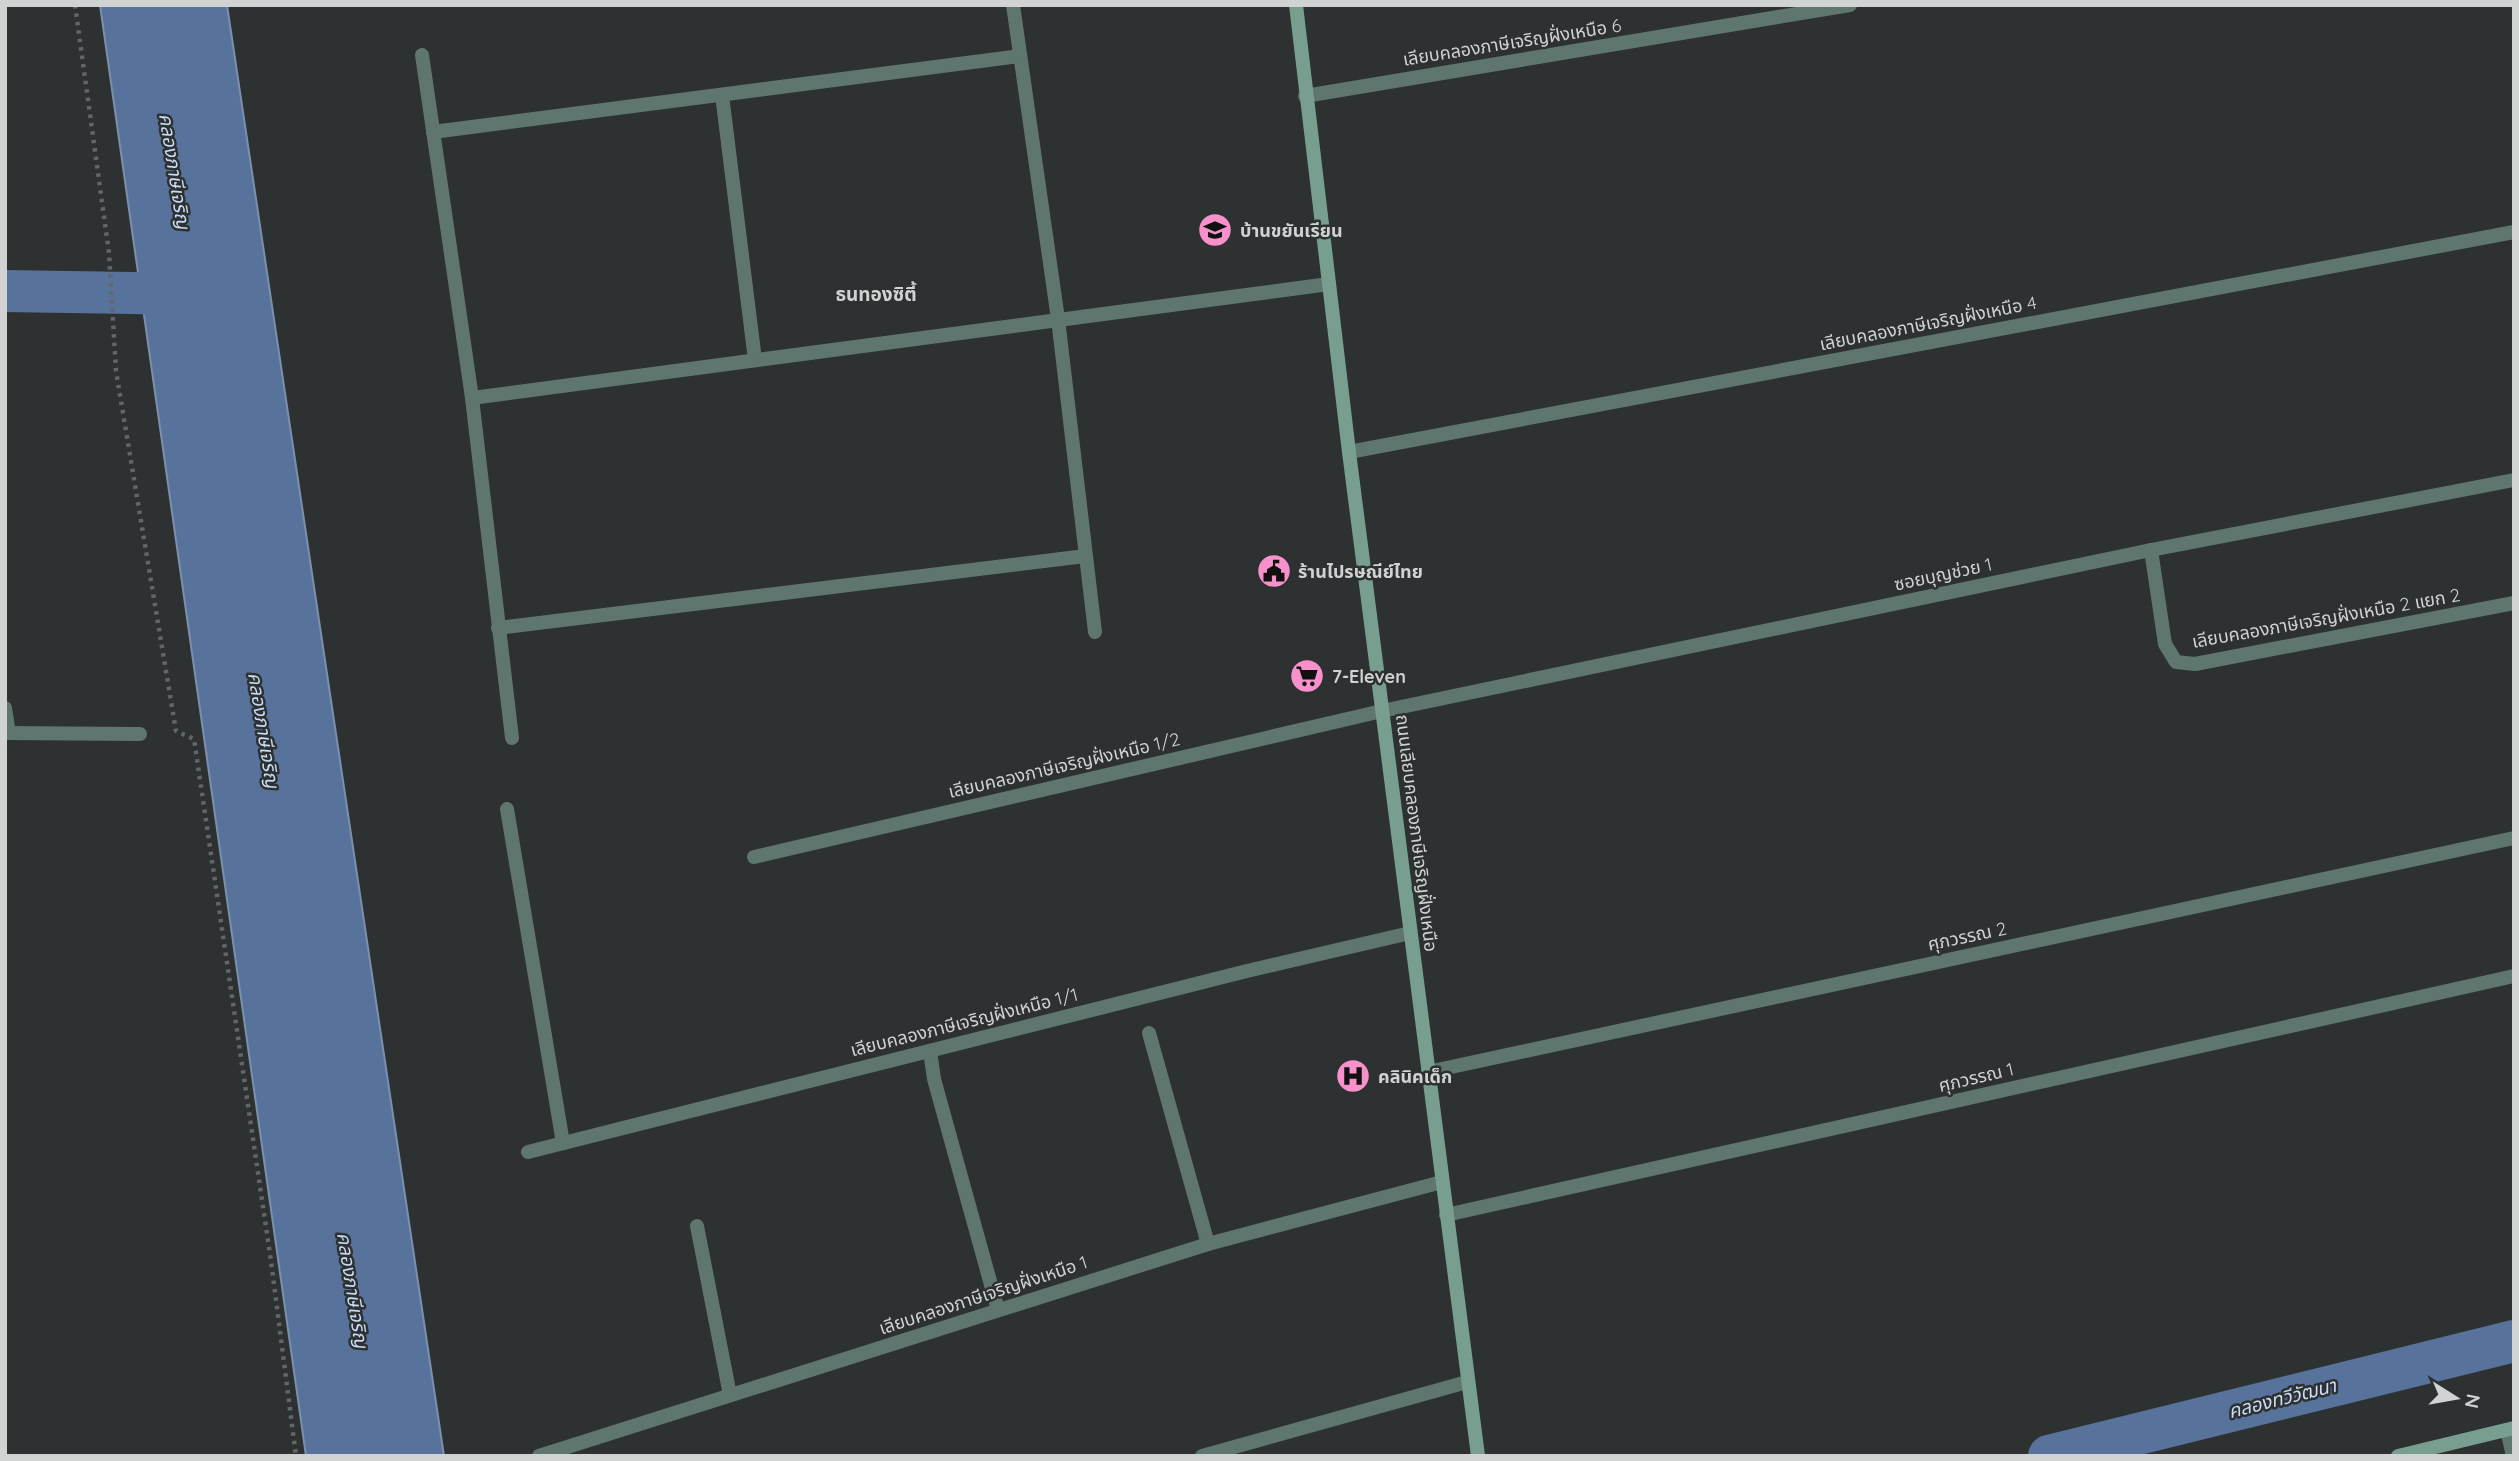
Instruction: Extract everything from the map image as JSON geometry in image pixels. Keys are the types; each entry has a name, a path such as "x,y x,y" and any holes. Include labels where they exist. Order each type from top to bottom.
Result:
{"main road":[{"name":"ถนนเลียบคลองภาษีเจริญฝั่งเหนือ","path":"1296,5 1349,452 1478,1456"},
{"path":"2398,1456 2510,1429"}],"street":[{"path":"1013,5 1058,319 1095,632"},
{"name":"เลียบคลองภาษีเจริญฝั่งเหนือ 6","path":"1305,96 1850,5"},
{"path":"422,55 472,398 512,738"},
{"path":"433,132 1020,57"},
{"path":"722,95 755,360"},
{"name":"เลียบคลองภาษีเจริญฝั่งเหนือ 4","path":"1349,452 2514,232"},
{"path":"472,398 1329,284"},
{"name":"ซอยบุญช่วย 1","path":"1382,711 2151,550 2514,481"},
{"name":"เลียบคลองภาษีเจริญฝั่งเหนือ 2 แยก 2","path":"2151,550 2165,645 2176,662 2195,664 2514,603"},
{"path":"498,628 1085,556"},
{"path":"5,708 7,733 140,734"},
{"name":"เลียบคลองภาษีเจริญฝั่งเหนือ 1/2","path":"754,857 1382,711"},
{"path":"507,809 563,1143"},
{"name":"ศุภวรรณ 2","path":"1428,1072 2514,838"},
{"name":"เลียบคลองภาษีเจริญฝั่งเหนือ 1/1","path":"528,1152 1247,971 1410,933"},
{"name":"ศุภวรรณ 1","path":"1446,1215 2514,976"},
{"path":"1149,1033 1208,1244"},
{"path":"930,1051 934,1079 998,1310"},
{"name":"เลียบคลองภาษีเจริญฝั่งเหนือ 1","path":"539,1456 1208,1244 1442,1182"},
{"path":"697,1226 730,1395"},
{"path":"1202,1456 1467,1382"},
{"path":"2510,1429 2513,1456"}],"path":[{"path":"75,5 109,253 116,371 176,731 194,739 269,1248 296,1456"}],"water":[{"name":"คลองภาษีเจริญ","path":"100,5 227,5 444,1456 306,1456"}],"waterway":[{"path":"5,291 195,294"},
{"name":"คลองทวีวัฒนา","path":"2049,1456 2514,1341"}],"place":[{"name":"บ้านขยันเรียน","path":"1215,230"},
{"name":"ร้านไปรษณีย์ไทย","path":"1274,571"},
{"name":"7-Eleven","path":"1307,676"},
{"name":"คลินิคเด็ก","path":"1353,1076"}],"district":[{"name":"ธนทองซิตี้","path":"876,294"}]}
